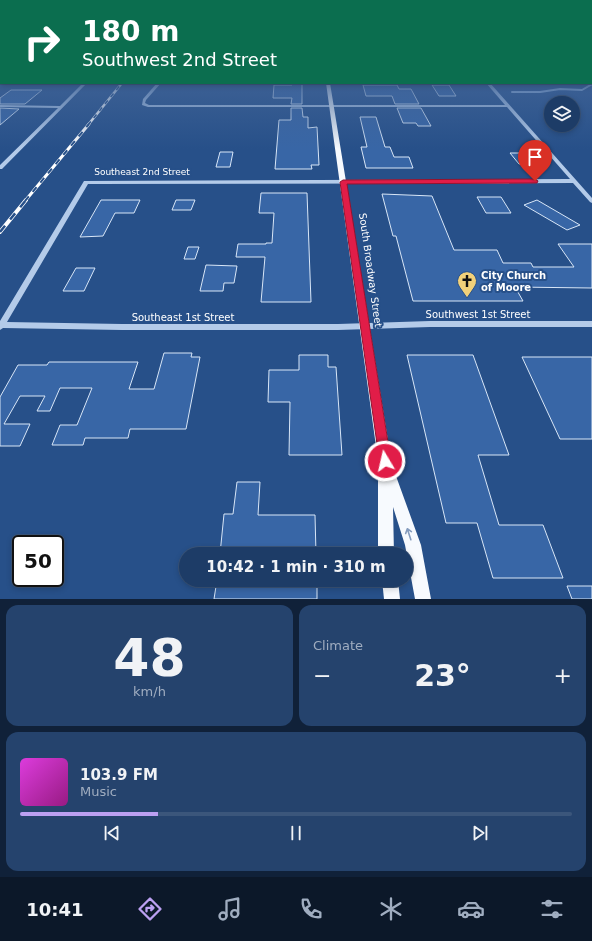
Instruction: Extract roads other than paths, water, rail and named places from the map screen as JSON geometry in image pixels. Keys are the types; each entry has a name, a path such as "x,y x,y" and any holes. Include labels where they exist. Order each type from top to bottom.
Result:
{"main road":[{"name":"South Broadway Street","path":"330,93 385,461 386,547"},
{"name":"South Broadway Street","path":"385,461 413,545 423,599"},
{"path":"391,587 392,599"}],"street":[{"path":"0,168 75,93"},
{"path":"150,93 144,100 143,104 148,106 508,106"},
{"path":"497,93 592,201"},
{"path":"0,106 61,107"},
{"path":"343,182 574,181"},
{"name":"Southeast 2nd Street","path":"1,326 86,182 343,182"},
{"name":"Southwest 1st Street","path":"364,325 592,324"},
{"name":"Southeast 1st Street","path":"1,326 338,327 364,325"}],"railway":[{"path":"88,125 114,93"},
{"path":"25,201 89,124"},
{"path":"0,232 26,200"}],"place":[{"name":"City Church of Moore","path":"467,298"}]}
